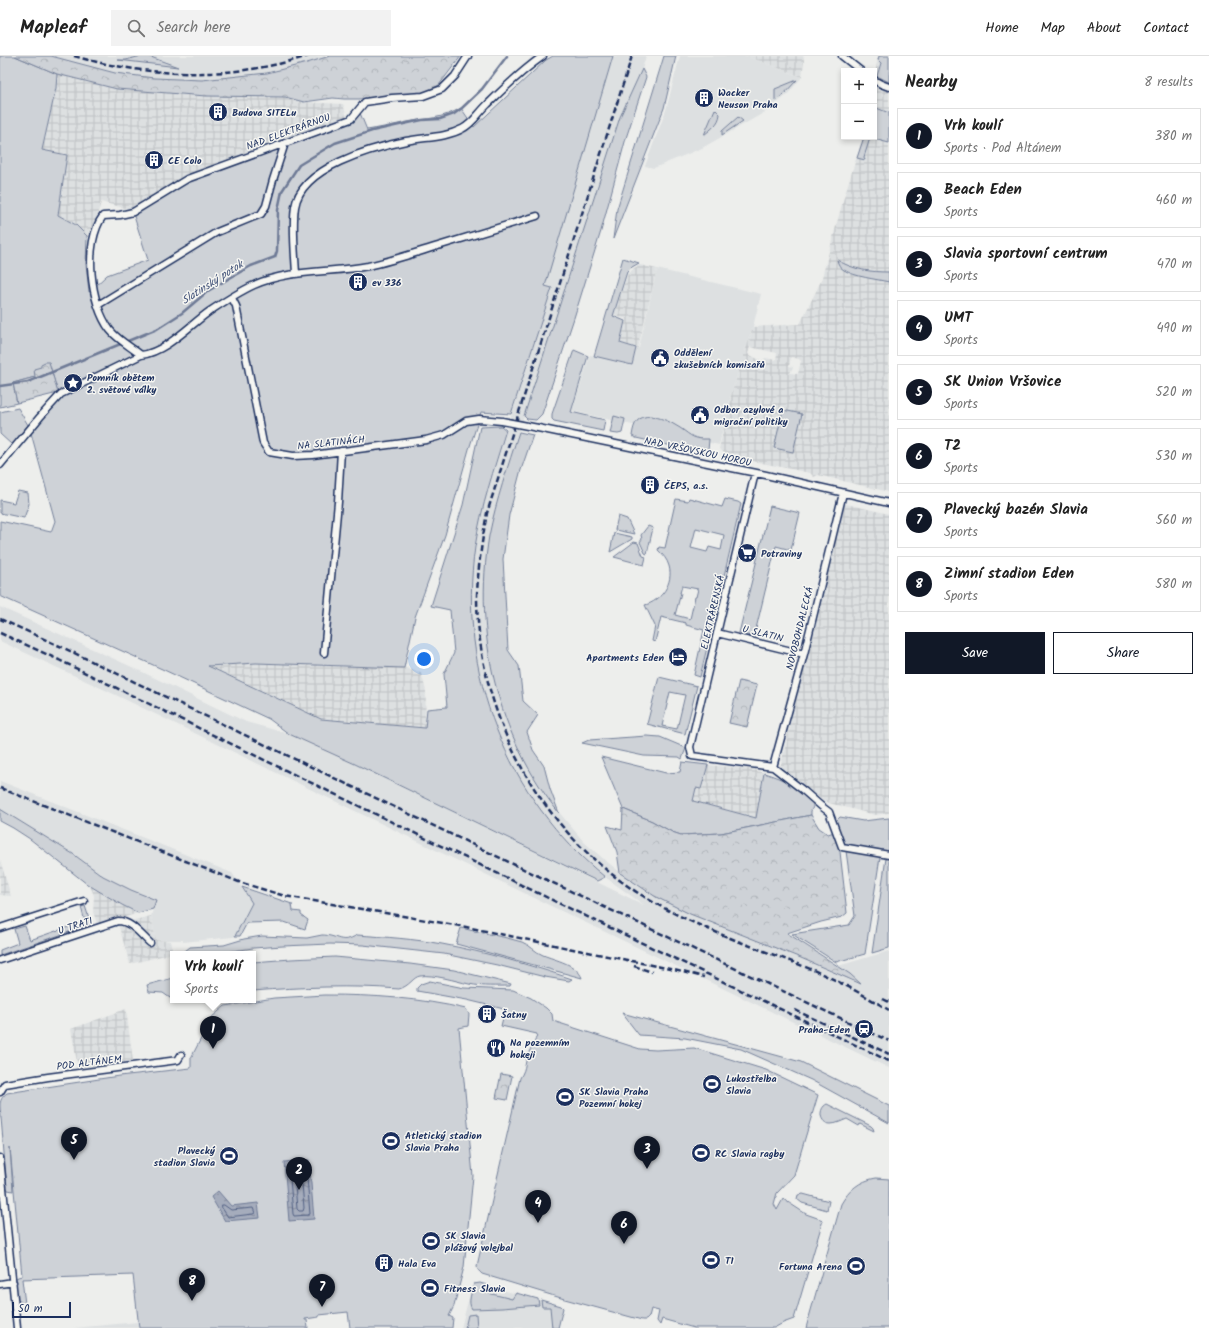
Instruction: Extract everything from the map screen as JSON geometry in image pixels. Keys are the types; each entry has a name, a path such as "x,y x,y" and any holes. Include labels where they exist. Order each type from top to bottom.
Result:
{"street":[{"name":"NAD ELEKTRÁRNOU","path":"98,305 91,270 92,246 98,224 103,216 120,216 133,212 187,179 351,119 365,102 392,98 423,96 442,89 455,76 468,56"},
{"path":"296,274 295,208 300,192 314,177 338,163 377,148 407,140 451,134 462,130 469,125 487,105 530,65 543,56"},
{"path":"842,56 857,68"},
{"path":"877,82 889,87"},
{"path":"141,355 120,340 108,326 98,305 217,232 261,214 266,206 285,143"},
{"path":"0,465 61,394 174,340 210,311 253,285 296,274 369,266 537,216"},
{"name":"NA SLATINÁCH","path":"232,298 236,306 263,443 268,452 293,456 313,455 426,440 444,435 466,421 479,419 502,421"},
{"name":"NAD VRŠOVSKOU HOROU","path":"502,421 755,473 889,504"},
{"path":"324,654 338,502 341,451"},
{"name":"ELEKTRÁRENSKÁ","path":"755,473 690,747 692,756 773,767"},
{"name":"NOVOBOHDALECKÁ","path":"773,767 804,654 843,493"},
{"name":"U SLATIN","path":"717,633 804,654"},
{"path":"773,767 804,790 829,812 842,847 889,855"},
{"path":"0,928 84,901"},
{"name":"U TRATI","path":"0,960 118,921 130,924 150,943"},
{"name":"POD ALTÁNEM","path":"0,1092 6,1084 178,1060 181,1055"},
{"path":"0,1158 1,1191 13,1282 17,1328"},
{"path":"0,1284 13,1282"}],"shaded area":[{"path":"51,56 330,56 267,73 202,80 154,78 115,73"},
{"path":"613,56 646,56 642,69 620,117 500,491 490,536 485,576 484,616 489,656 497,692 505,717 524,758 535,779 552,804 584,842 638,886 859,984 850,974 838,966 889,951 889,1068 118,696 0,641 0,607 132,667 246,722 289,734 355,764 644,905 605,877 575,851 542,812 517,775 497,732 485,695 476,658 471,617 472,575 481,511 552,288 544,286"},
{"path":"680,56 747,56 802,77 787,95 767,111 732,131 702,148 654,168 645,166 666,110"},
{"path":"747,56 803,56 804,61 802,77"},
{"path":"878,56 889,56 889,492 818,475 814,477 810,473 738,458 719,449 732,392 753,327 800,324 821,281 844,197 862,140 877,140 876,68","holes":["750,347 777,353 776,360 765,358 764,361 748,354","791,357 801,361 798,374 790,373 793,367 789,366"]},
{"path":"57,74 117,89 206,96 285,97 304,102 343,104 347,117 132,210 101,202 92,234 87,236 76,225 58,215 67,155 42,151 56,88"},
{"path":"640,265 657,269 638,348 620,343 626,319 613,315 628,274"},
{"path":"657,269 761,294 753,327 732,392 719,445 572,411 590,355 632,365 636,348 639,348"},
{"path":"842,503 889,514 889,813 875,815 829,803 821,799 780,768"},
{"path":"256,663 404,668 421,672 426,691 425,728 321,719 207,665"},
{"path":"708,765 751,769 764,773 756,818 693,801 696,788 702,789"},
{"path":"0,781 232,873 252,903 235,936 183,942 183,940 156,940 151,916 156,900 131,890 103,876 73,854 0,809"},
{"path":"0,860 11,896 0,895"},
{"path":"87,884 138,913 98,926 93,912 94,896 92,890"},
{"path":"151,916 156,940 170,941 172,951 170,951 170,954 130,964 118,924"},
{"path":"126,1009 133,1061 78,1068 71,1029"},
{"path":"473,1282 554,1304 555,1328 461,1328"},
{"path":"138,1322 139,1328 74,1328"}],"green space":[{"path":"0,56 15,56 57,74 56,88 42,150 67,155 58,215 76,225 87,236 86,264 89,292 107,275 148,260 132,210 187,176 360,113 367,130 435,118 454,112 461,108 474,127 546,60 553,56 613,56 545,286 552,288 511,414 481,412 445,535 415,617 404,668 256,663 208,666 321,719 425,728 427,709 447,707 444,674 454,653 450,610 431,606 463,505 480,427 501,426 506,430 488,488 481,517 475,547 471,594 474,640 482,685 496,729 516,771 541,810 571,846 605,877 597,881 355,764 289,734 269,719 0,596 0,521 51,532 55,521 31,433 60,400 49,363 42,367 35,377 13,383 17,403 0,407"},
{"path":"15,56 51,56 115,73 154,78 202,80 267,73 330,56 461,56 439,85 424,93 359,99 333,98 304,102 285,97 206,96 117,89 57,74"},
{"path":"141,56 148,56 178,67 118,60 126,60"},
{"path":"664,56 676,56 664,108 613,239 617,209"},
{"path":"879,56 889,56 889,82 877,76 881,63 878,60"},
{"path":"642,69 646,77 626,138 601,231 573,321 542,414 536,420 527,419 524,416 620,117"},
{"path":"797,80 783,95 775,101 775,89"},
{"path":"877,108 889,113 889,143 877,140"},
{"path":"715,109 720,114 718,121 704,135"},
{"path":"738,117 743,121 722,135 722,131"},
{"path":"863,140 869,140 864,157 865,160 857,158"},
{"path":"623,258 639,263 627,272 613,316 625,321 620,343 636,348 632,365 594,356"},
{"path":"837,260 862,270 889,272 889,282 860,276 849,272 840,267"},
{"path":"574,350 588,356 571,412 605,420 603,431 554,421 552,419 552,414"},
{"path":"49,362 58,393 17,403 13,383 35,377 34,369 41,367 41,364"},
{"path":"18,408 28,425 12,445 0,434 0,412"},
{"path":"783,410 802,414 793,452 774,448"},
{"path":"614,416 625,419 622,433 610,433"},
{"path":"651,416 669,422 694,437 709,439 708,451 704,453 632,436 637,421 639,419"},
{"path":"519,432 533,435 520,473 509,515 503,559 508,650 519,666 523,701 538,715 527,732 533,750 544,766 550,789 559,813 538,783 520,751 505,717 495,682 488,646 484,609 485,573 489,536 499,497"},
{"path":"18,491 28,493 29,504 24,518 0,513 0,500 14,503"},
{"path":"689,498 722,507 725,499 741,504 700,677 694,675 704,630 686,625 686,623 661,617 655,642 652,641 655,626 645,605 656,600 668,585 670,579 669,566 666,559 658,550 659,547 665,548 676,499 688,501","holes":["696,528 724,535 721,550 709,547 707,552 691,548","682,586 698,589 690,619 675,615"]},
{"path":"770,506 800,513 791,550 776,546 754,637 739,633"},
{"path":"618,516 627,519 634,534 615,530"},
{"path":"648,526 653,528 647,554 645,553 640,542 642,539 641,535"},
{"path":"614,533 632,537 632,539 610,552"},
{"path":"634,542 638,543 643,556 646,557 644,565 614,557"},
{"path":"659,677 697,686 685,734 647,724","holes":["670,692 685,695 677,729 662,726"]},
{"path":"739,681 757,685 747,727 729,723"},
{"path":"647,736 660,737 686,748 682,759 679,757 644,756 582,743 589,740"},
{"path":"601,757 666,773 680,772 682,762 708,765 701,789 696,788 693,801 756,818 764,773 791,784 801,792 813,803 811,815 721,833 681,835 623,809"},
{"path":"0,809 73,854 103,876 131,890 156,900 153,909 138,913 87,884 30,839 0,821"},
{"path":"623,809 681,835 721,833 811,815 819,828 828,834 834,832 840,852 847,913 842,917 787,933 850,974 861,984 801,958 690,914 656,897 620,873 617,852 607,826 622,830"},
{"path":"840,817 863,821 889,818 889,852 847,845 843,842 835,822"},
{"path":"846,851 880,857 865,954 836,962 792,934 849,925 855,916"},
{"path":"886,858 889,858 889,948 872,953"},
{"path":"242,887 292,904 293,911 301,912 301,915 308,920 305,929 284,922 247,923 240,936 235,936 252,903"},
{"path":"85,906 90,921 87,926 0,955 0,950 18,943 14,929 25,926 30,940 56,931 57,932 59,930 85,922 81,907"},
{"path":"461,928 522,942 540,954 571,966 582,978 456,944"},
{"path":"327,935 347,939 357,935 410,939 442,944 507,959 572,979 569,981 545,977 444,954 363,945 330,944 253,948 234,951 185,951 190,947 224,945 244,939 262,936 307,938"},
{"path":"335,957 410,964 454,970 511,984 510,986 479,986 438,977 420,976 415,978 403,988 399,989 326,987 256,991 256,962"},
{"path":"170,979 170,998 163,993 149,992 147,985"},
{"path":"430,981 464,988 513,990 531,998 546,1008 552,1014 553,1021 640,1049 656,1050 694,1048 766,1070 818,1095 794,1175 777,1193 774,1204 777,1210 783,1199 806,1214 823,1220 794,1319 774,1328 694,1328 662,1319 660,1325 657,1321 659,1311 651,1309 649,1317 646,1320 642,1320 561,1298 482,1274 477,1266 520,1078 524,1071 527,1056 535,1042 537,1034 501,1026 505,1010 500,1008 467,1000 417,991 417,988 421,984"},
{"path":"325,995 378,997 449,1005 466,1009 469,1014 468,1026 459,1028 473,1176 464,1267 454,1306 449,1316 453,1318 452,1328 350,1328 348,1312 319,1315 319,1317 305,1319 307,1320 308,1328 139,1328 133,1275 22,1279 25,1304 17,1300 15,1279 22,1276 10,1148 13,1191 8,1190 7,1188 0,1106 1,1100 4,1096 7,1093 119,1076 191,1068 191,1058 212,1017 225,1006 243,1003 256,1003 256,1001 274,998"},
{"path":"622,1013 801,1062 889,1106 889,1123 811,1080 741,1049 685,1038 639,1035"},
{"path":"501,1074 512,1076 507,1100 496,1098"},
{"path":"827,1104 871,1126 874,1131 860,1124 859,1126 847,1119 835,1124 827,1123 822,1119 821,1112"},
{"name":"Fortuna Arena","path":"876,1178 889,1179 889,1328 806,1328 841,1204 847,1194 855,1187 864,1181"},
{"path":"803,1194 829,1201 827,1210 802,1203 797,1199 798,1195"},
{"path":"480,1283 490,1286 488,1293 512,1299 516,1293 538,1299 539,1305 472,1309 470,1300 474,1284"},
{"path":"541,1300 563,1308 558,1328 552,1328 550,1307 542,1307"},
{"path":"476,1314 477,1328 465,1328 468,1315"}],"water":[{"path":"309,1160 314,1219 289,1221 284,1162"},
{"path":"218,1191 231,1206 258,1203 260,1218 225,1221 211,1197"}],"waterway":[{"name":"Slatinský potok","path":"0,386 28,382 157,329 182,313 208,291 251,266 275,257 277,251 278,210 282,191 299,165 335,143 372,131 422,120 440,119 454,114 482,89 507,56"}],"railway":[{"path":"74,56 132,69 191,73 250,69 279,64 308,56"},
{"path":"632,56 487,513 480,554 477,595 480,643 490,690 506,735 527,777 554,817 586,852 623,883 682,917 823,974 889,1010"},
{"path":"0,619 64,648 515,865 889,1041"},
{"path":"0,633 59,660 548,898 889,1061"},
{"path":"0,788 239,882 285,896 461,926 704,977"},
{"path":"634,966 652,972"},
{"path":"883,999 889,1002"},
{"path":"795,1010 889,1054"}],"place":[{"name":"Wacker Neuson Praha","path":"704,98"},
{"name":"Budova SITELu","path":"218,112"},
{"name":"CE Colo","path":"154,160"},
{"name":"ev 336","path":"358,282"},
{"name":"Oddělení zkušebních komisařů","path":"660,358"},
{"name":"Pomník obětem 2. světové války","path":"73,383"},
{"name":"Odbor azylové a migrační politiky","path":"700,415"},
{"name":"ČEPS, a.s.","path":"650,485"},
{"name":"Potraviny","path":"747,553"},
{"name":"Apartments Eden","path":"678,657"},
{"name":"Šatny","path":"487,1014"},
{"name":"Praha-Eden","path":"864,1029"},
{"name":"Na pozemním hokeji","path":"496,1048"},
{"name":"Vrh koulí","path":"213,1049"},
{"name":"Lukostřelba Slavia","path":"712,1084"},
{"name":"SK Slavia Praha Pozemní hokej","path":"565,1097"},
{"name":"Atletický stadion Slavia Praha","path":"391,1141"},
{"name":"RC Slavia ragby","path":"701,1153"},
{"name":"Plavecký stadion Slavia","path":"229,1156"},
{"name":"SK Union Vršovice","path":"74,1160"},
{"name":"Slavia sportovní centrum","path":"647,1169"},
{"name":"Beach Eden","path":"299,1190"},
{"name":"UMT","path":"538,1223"},
{"name":"SK Slavia plážový volejbal","path":"431,1241"},
{"name":"T2","path":"624,1244"},
{"name":"T1","path":"711,1260"},
{"name":"Hala Eva","path":"384,1263"},
{"name":"Fortuna Arena","path":"856,1266"},
{"name":"Fitness Slavia","path":"430,1288"},
{"name":"Zimní stadion Eden","path":"192,1301"},
{"name":"Plavecký bazén Slavia","path":"322,1307"}]}
